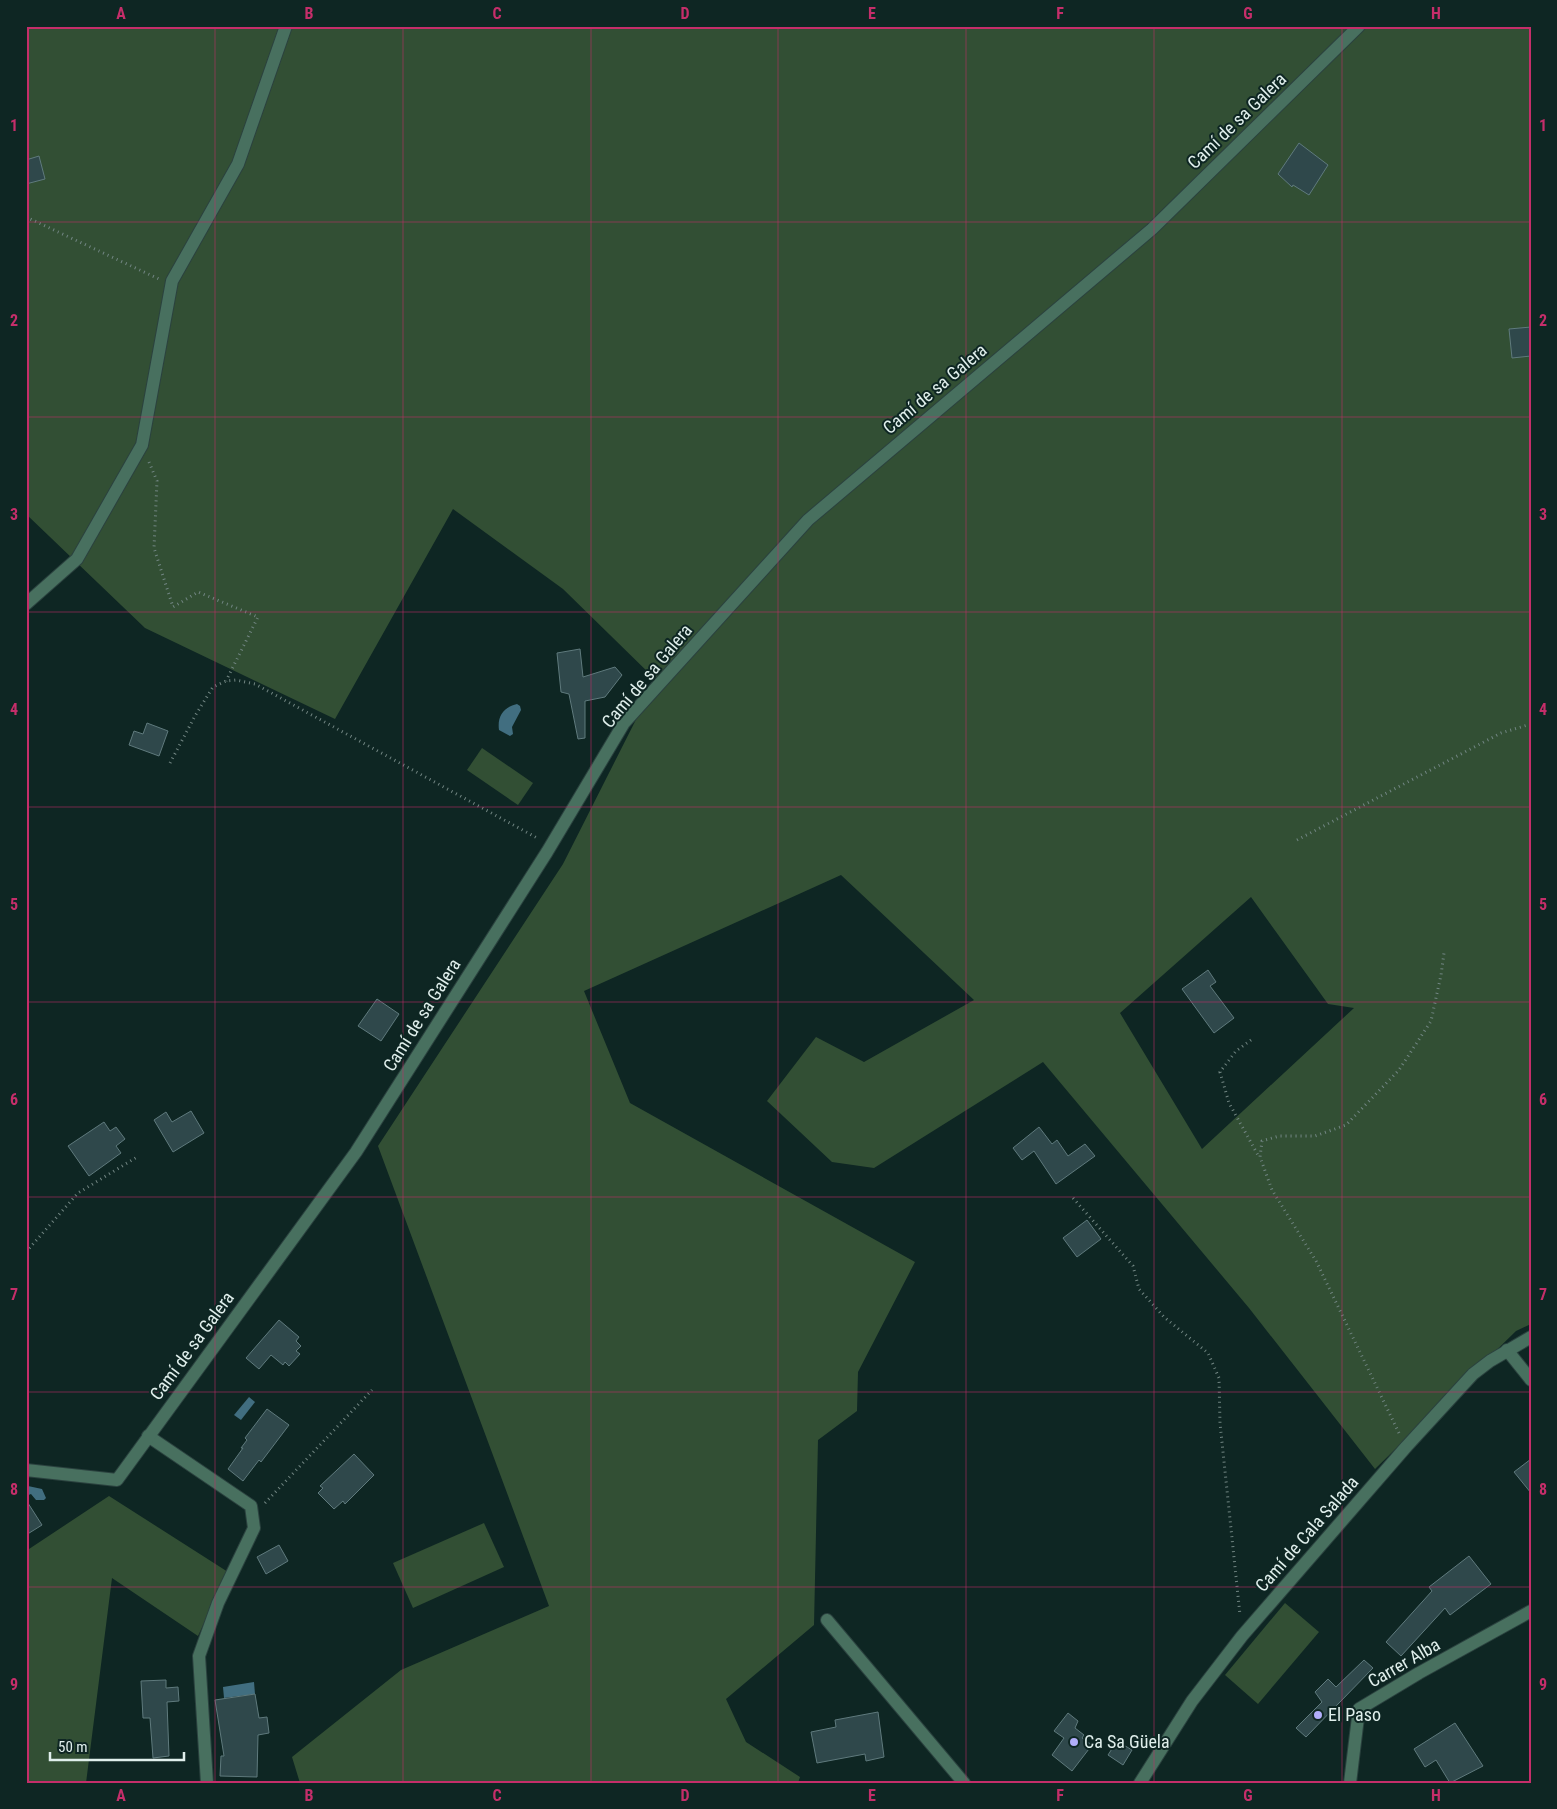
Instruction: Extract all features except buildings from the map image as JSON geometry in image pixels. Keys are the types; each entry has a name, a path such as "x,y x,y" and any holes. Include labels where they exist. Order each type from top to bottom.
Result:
{"street":[{"path":"26,604 77,559 142,445 172,281 238,164 286,26"},
{"name":"Camí de sa Galera","path":"26,1470 117,1480 356,1152 551,846 624,723 808,520 1152,229 1358,26"},
{"name":"Camí de Cala Salada","path":"1140,1783 1192,1701 1242,1636 1406,1447 1473,1374 1531,1337"},
{"path":"1508,1350 1531,1380"},
{"path":"148,1436 251,1506 254,1528 218,1603 199,1656 207,1783"},
{"name":"Carrer Alba","path":"1350,1782 1359,1709 1419,1673 1531,1611"},
{"path":"827,1620 964,1783"}],"path":[{"path":"26,216 157,279 172,281"},
{"path":"142,445 157,481 154,548 173,607 198,592 258,616 226,681"},
{"path":"170,763 213,687 226,681 236,680 255,684 551,846"},
{"path":"1297,840 1501,733 1531,724"},
{"path":"1260,1157 1262,1141 1278,1136 1315,1136 1346,1125 1399,1070 1431,1021 1444,953"},
{"path":"1251,1040 1236,1052 1220,1072 1229,1103 1260,1157 1272,1190 1316,1261 1406,1447"},
{"path":"26,1252 78,1193 137,1157"},
{"path":"1073,1198 1133,1266 1139,1289 1164,1317 1208,1353 1219,1378 1220,1423 1242,1636"},
{"path":"252,1516 372,1390"}],"green space":[{"path":"26,26 1531,26 1531,1324 1516,1331 1375,1469 1249,1308 1043,1062 874,1168 832,1162 767,1101 816,1037 864,1062 974,1000 841,875 584,991 630,1103 915,1262 858,1372 857,1411 818,1440 814,1625 726,1699 746,1742 800,1777 798,1783 300,1783 292,1757 401,1670 549,1606 378,1146 563,864 656,680 563,589 453,509 335,719 145,628 26,514","holes":["1251,897 1328,1004 1354,1008 1202,1149 1120,1013"]},
{"path":"482,748 533,783 518,805 467,770"},
{"path":"109,1496 228,1572 198,1636 112,1578 86,1783 27,1783 26,1551"},
{"path":"484,1523 504,1567 413,1608 393,1563"},
{"path":"1285,1603 1319,1632 1258,1704 1225,1675"}],"water":[{"path":"517,704 521,710 512,727 513,734 510,736 499,730 499,720 502,713 508,707"},
{"path":"249,1397 255,1402 241,1420 234,1415"},
{"path":"26,1487 42,1489 46,1498 44,1500 36,1500 31,1494 26,1496"},
{"path":"254,1682 255,1694 224,1698 223,1687"}],"place":[{"name":"El Paso","path":"1318,1715"},
{"name":"Ca Sa Güela","path":"1074,1742"}]}
